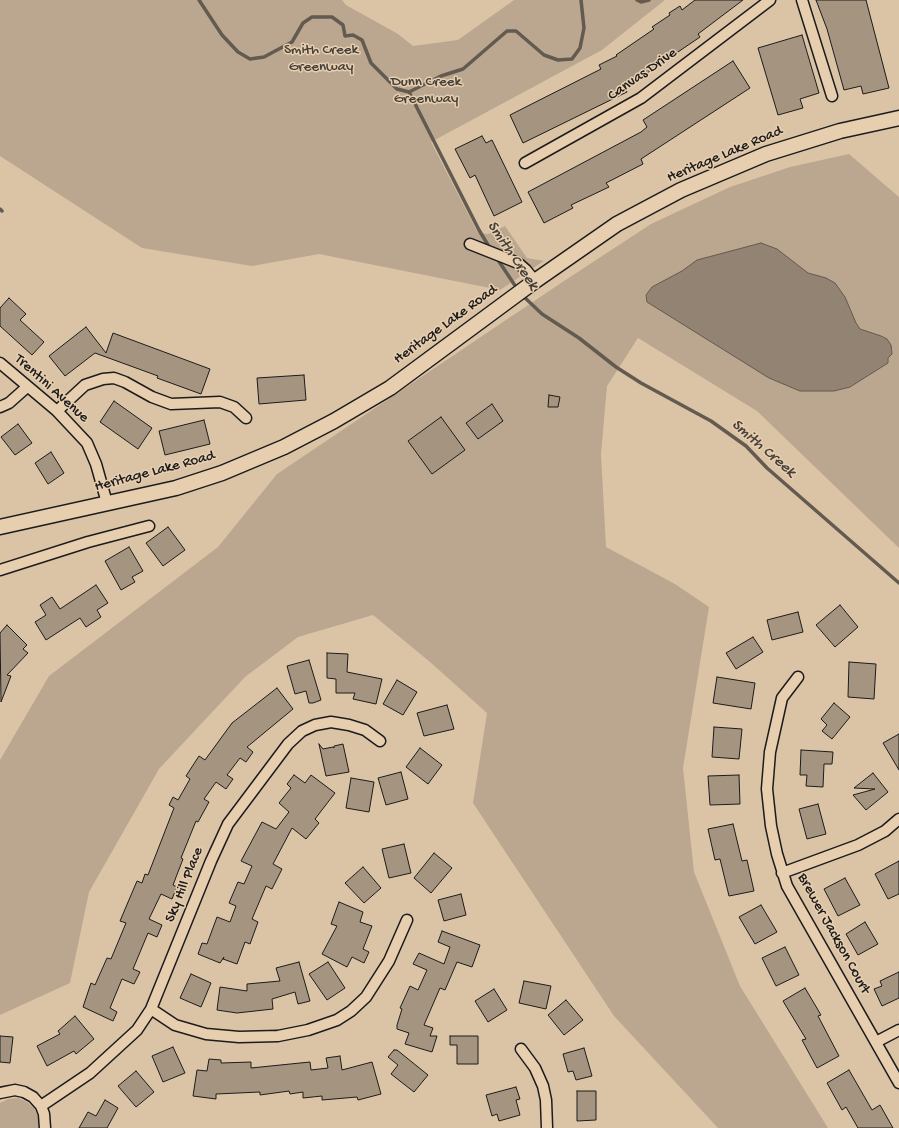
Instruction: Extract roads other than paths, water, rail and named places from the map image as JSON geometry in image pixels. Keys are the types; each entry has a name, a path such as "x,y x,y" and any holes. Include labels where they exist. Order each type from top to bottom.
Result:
{"main road":[{"name":"Heritage Lake Road","path":"0,527 176,488 222,473 284,447 322,428 390,388 535,281 617,224 681,190 766,154 840,131 899,118"}],"street":[{"name":"Canvas Drive","path":"525,163 641,98 770,0"},
{"path":"802,0 832,96"},
{"path":"470,244 518,263 535,281"},
{"name":"Trentini Avenue","path":"0,363 57,411 87,443 96,464 107,503"},
{"path":"57,411 85,385 104,379 114,378 125,382 152,397 172,404 220,402 234,407 246,418"},
{"path":"0,408 9,403 27,387"},
{"path":"0,570 88,542 149,526"},
{"name":"Brewer Jackson Court","path":"798,677 782,698 770,752 767,789 771,826 782,873 787,886 899,1083"},
{"name":"Sky Hill Place","path":"41,1106 90,1073 137,1030 151,1009 211,861 228,824 288,744 302,731 315,725 331,722 349,725 365,730 380,740"},
{"path":"782,873 858,845 884,831 899,819"},
{"path":"151,1009 175,1025 206,1034 239,1037 278,1036 308,1030 337,1020 351,1011 366,996 389,961 407,920"},
{"path":"876,1042 899,1030"},
{"path":"521,1049 535,1068 543,1086 546,1100 547,1128"},
{"path":"0,1093 14,1090 24,1092 33,1097 41,1106 44,1114 45,1128"}],"waterway":[{"name":"Smith Creek","path":"199,0 222,35 238,52 250,59 264,57 292,42 303,23 312,17 332,17 343,25 345,36 353,35 362,40 371,63 397,89 409,92 479,230 491,250"},
{"path":"409,92 441,76 463,69 507,31 516,31 544,55 558,60 572,59 580,48 584,28 581,0"},
{"path":"637,0 641,2 649,0"},
{"name":"Smith Creek","path":"496,257 518,290"},
{"name":"Smith Creek","path":"522,295 542,314 579,338 616,367 641,383 711,421 746,446 767,468 899,583"}],"park label":[{"name":"Smith Creek Greenway","path":"321,60"},
{"name":"Dunn Creek Greenway","path":"426,92"}]}
